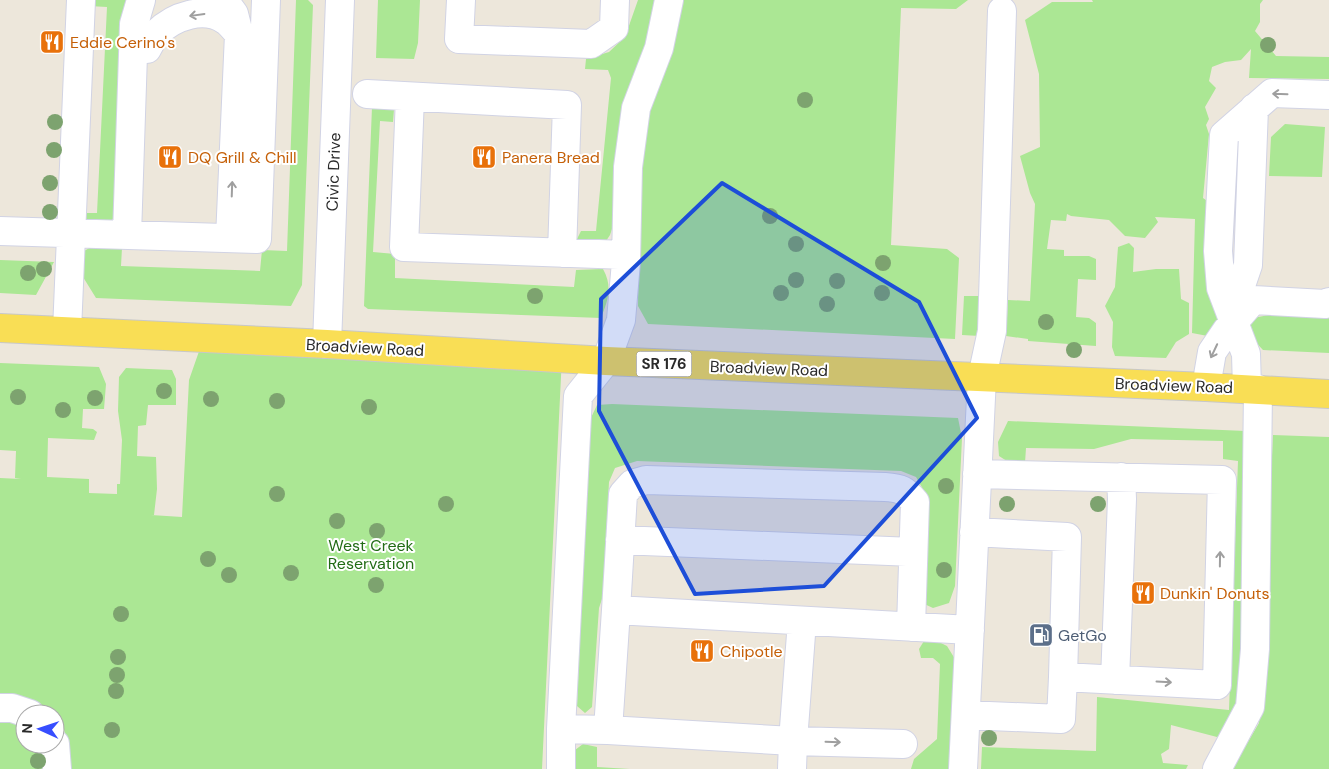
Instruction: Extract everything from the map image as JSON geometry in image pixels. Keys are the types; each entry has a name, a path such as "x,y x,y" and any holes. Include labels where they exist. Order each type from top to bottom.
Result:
{"main road":[{"name":"Broadview Road","path":"0,328 327,344 606,362 982,377 1329,394"}],"street":[{"path":"67,332 81,0"},
{"path":"128,228 134,24 141,0"},
{"path":"128,228 141,202 148,19 152,7 160,0"},
{"path":"224,0 234,14 239,34 230,238"},
{"path":"0,231 71,234 128,228 257,239 266,0"},
{"name":"Civic Drive","path":"327,344 340,0"},
{"path":"461,0 459,39 591,44 614,28 615,0"},
{"path":"561,769 560,729 578,396 606,362 621,320 626,255 628,168 636,108 659,48 670,0"},
{"path":"963,769 982,377 992,332 1002,11"},
{"path":"147,49 156,34 170,23 198,13 211,14 225,20 239,34"},
{"path":"1206,387 1212,352 1229,305 1248,265 1244,118 1272,93 1329,96"},
{"path":"367,94 567,105 562,253"},
{"path":"410,97 404,247 626,255"},
{"path":"1229,305 1252,300 1325,304 1329,302"},
{"path":"1217,769 1250,707 1254,649 1253,389 1246,354 1229,305"},
{"path":"977,474 1122,488 1222,480 1217,685 1063,677"},
{"path":"608,730 623,494 632,484 639,481 885,487 898,488 907,492 915,502 911,627"},
{"path":"1121,680 1122,488"},
{"path":"966,715 1061,719 1063,677 1067,537 974,532"},
{"path":"620,540 913,552"},
{"path":"616,610 970,630"},
{"path":"792,769 802,621"},
{"path":"0,708 15,709"},
{"path":"560,729 793,741 903,744"},
{"path":"55,754 56,769"}],"highlighted area":[{"path":"722,183 919,302 977,418 824,586 695,594 599,411 601,299"}],"green space":[{"path":"90,0 133,0 123,221 78,219 78,213 97,213 107,7 89,6"},
{"path":"296,0 308,0 313,5 302,285 291,306 96,298 83,277 84,251 93,246 122,248 121,266 260,271 262,250 287,251"},
{"path":"378,0 420,0 418,43 414,59 376,58"},
{"path":"638,0 655,0 653,20 633,82 614,223 610,235 604,244 583,243 577,239 581,231 596,231 611,78 608,70 585,69 586,59 609,52 625,37"},
{"path":"678,0 968,0 956,9 901,8 891,245 947,249 959,258 955,339 648,324 638,306 640,185 644,120"},
{"path":"1092,0 1263,0 1260,4 1260,22 1255,31 1276,56 1329,57 1329,79 1249,78 1251,49 1241,60 1225,62 1212,67 1209,81 1216,88 1205,107 1209,119 1206,125 1209,134 1203,198 1213,205 1217,319 1213,337 1192,333 1195,219 1155,217 1158,222 1145,238 1125,236 1109,220 1067,214 1066,221 1051,220 1047,249 1064,250 1064,256 1089,256 1096,259 1096,280 1078,279 1076,317 1089,318 1096,323 1096,346 1028,341 1028,339 1006,336 1008,300 1030,301 1035,204 1020,156 1040,147 1039,74 1025,20 1052,2 1093,2"},
{"path":"372,107 394,109 393,122 380,121 373,252 395,254 395,278 574,287 576,270 603,269 609,288 601,318 368,309 364,306"},
{"path":"1285,124 1325,127 1322,177 1269,176 1271,137"},
{"path":"1129,243 1134,248 1133,272 1179,269 1181,299 1189,303 1189,334 1176,342 1166,358 1115,356 1112,347 1113,322 1105,306 1115,287 1118,247"},
{"path":"0,260 54,262 36,295 0,293"},
{"path":"964,296 981,296 980,336 962,335"},
{"path":"1269,315 1329,317 1329,353 1263,350 1246,332 1253,318"},
{"name":"West Creek Reservation","path":"204,337 562,356 542,769 70,769 65,731 65,704 0,703 0,478 21,479 15,478 16,451 0,450 0,363 99,367 106,384 104,409 83,409 82,428 93,429 97,432 94,440 48,438 47,477 89,479 89,493 117,494 117,484 120,484 122,440 118,411 119,377 126,368 172,370 176,379 176,405 148,405 146,425 138,426 137,456 156,457 157,489 154,515 151,515 182,517 189,380"},
{"path":"612,404 958,418 962,438 955,586 949,603 933,608 920,602 924,491 916,477 901,471 637,461 615,468 609,482 603,596 599,608 592,707 585,713 577,706 589,422 597,405"},
{"path":"1008,421 1246,431 1249,435 1240,696 1224,735 1217,737 1171,725 1169,749 1161,754 1163,763 1188,765 1186,769 981,769 982,747 1096,751 1097,697 1229,710 1238,461 1223,459 1223,441 1131,439 1094,449 1026,448 1025,463 1013,465 999,456 998,442"},
{"path":"1273,435 1329,437 1329,769 1232,769 1259,723"},
{"path":"935,640 947,646 955,659 952,769 911,769 914,759 937,739 940,664 933,658 921,658 919,649 924,641"},
{"path":"0,723 15,723 15,754 43,754 42,769 0,769"},
{"path":"583,744 597,747 597,767 630,769 575,769 575,750"}],"place":[{"name":"Eddie Cerino's","path":"52,42"},
{"name":"DQ Grill & Chill","path":"170,157"},
{"name":"Panera Bread","path":"484,157"},
{"name":"Dunkin' Donuts","path":"1143,593"},
{"name":"GetGo","path":"1041,635"},
{"name":"Chipotle","path":"702,651"}]}
